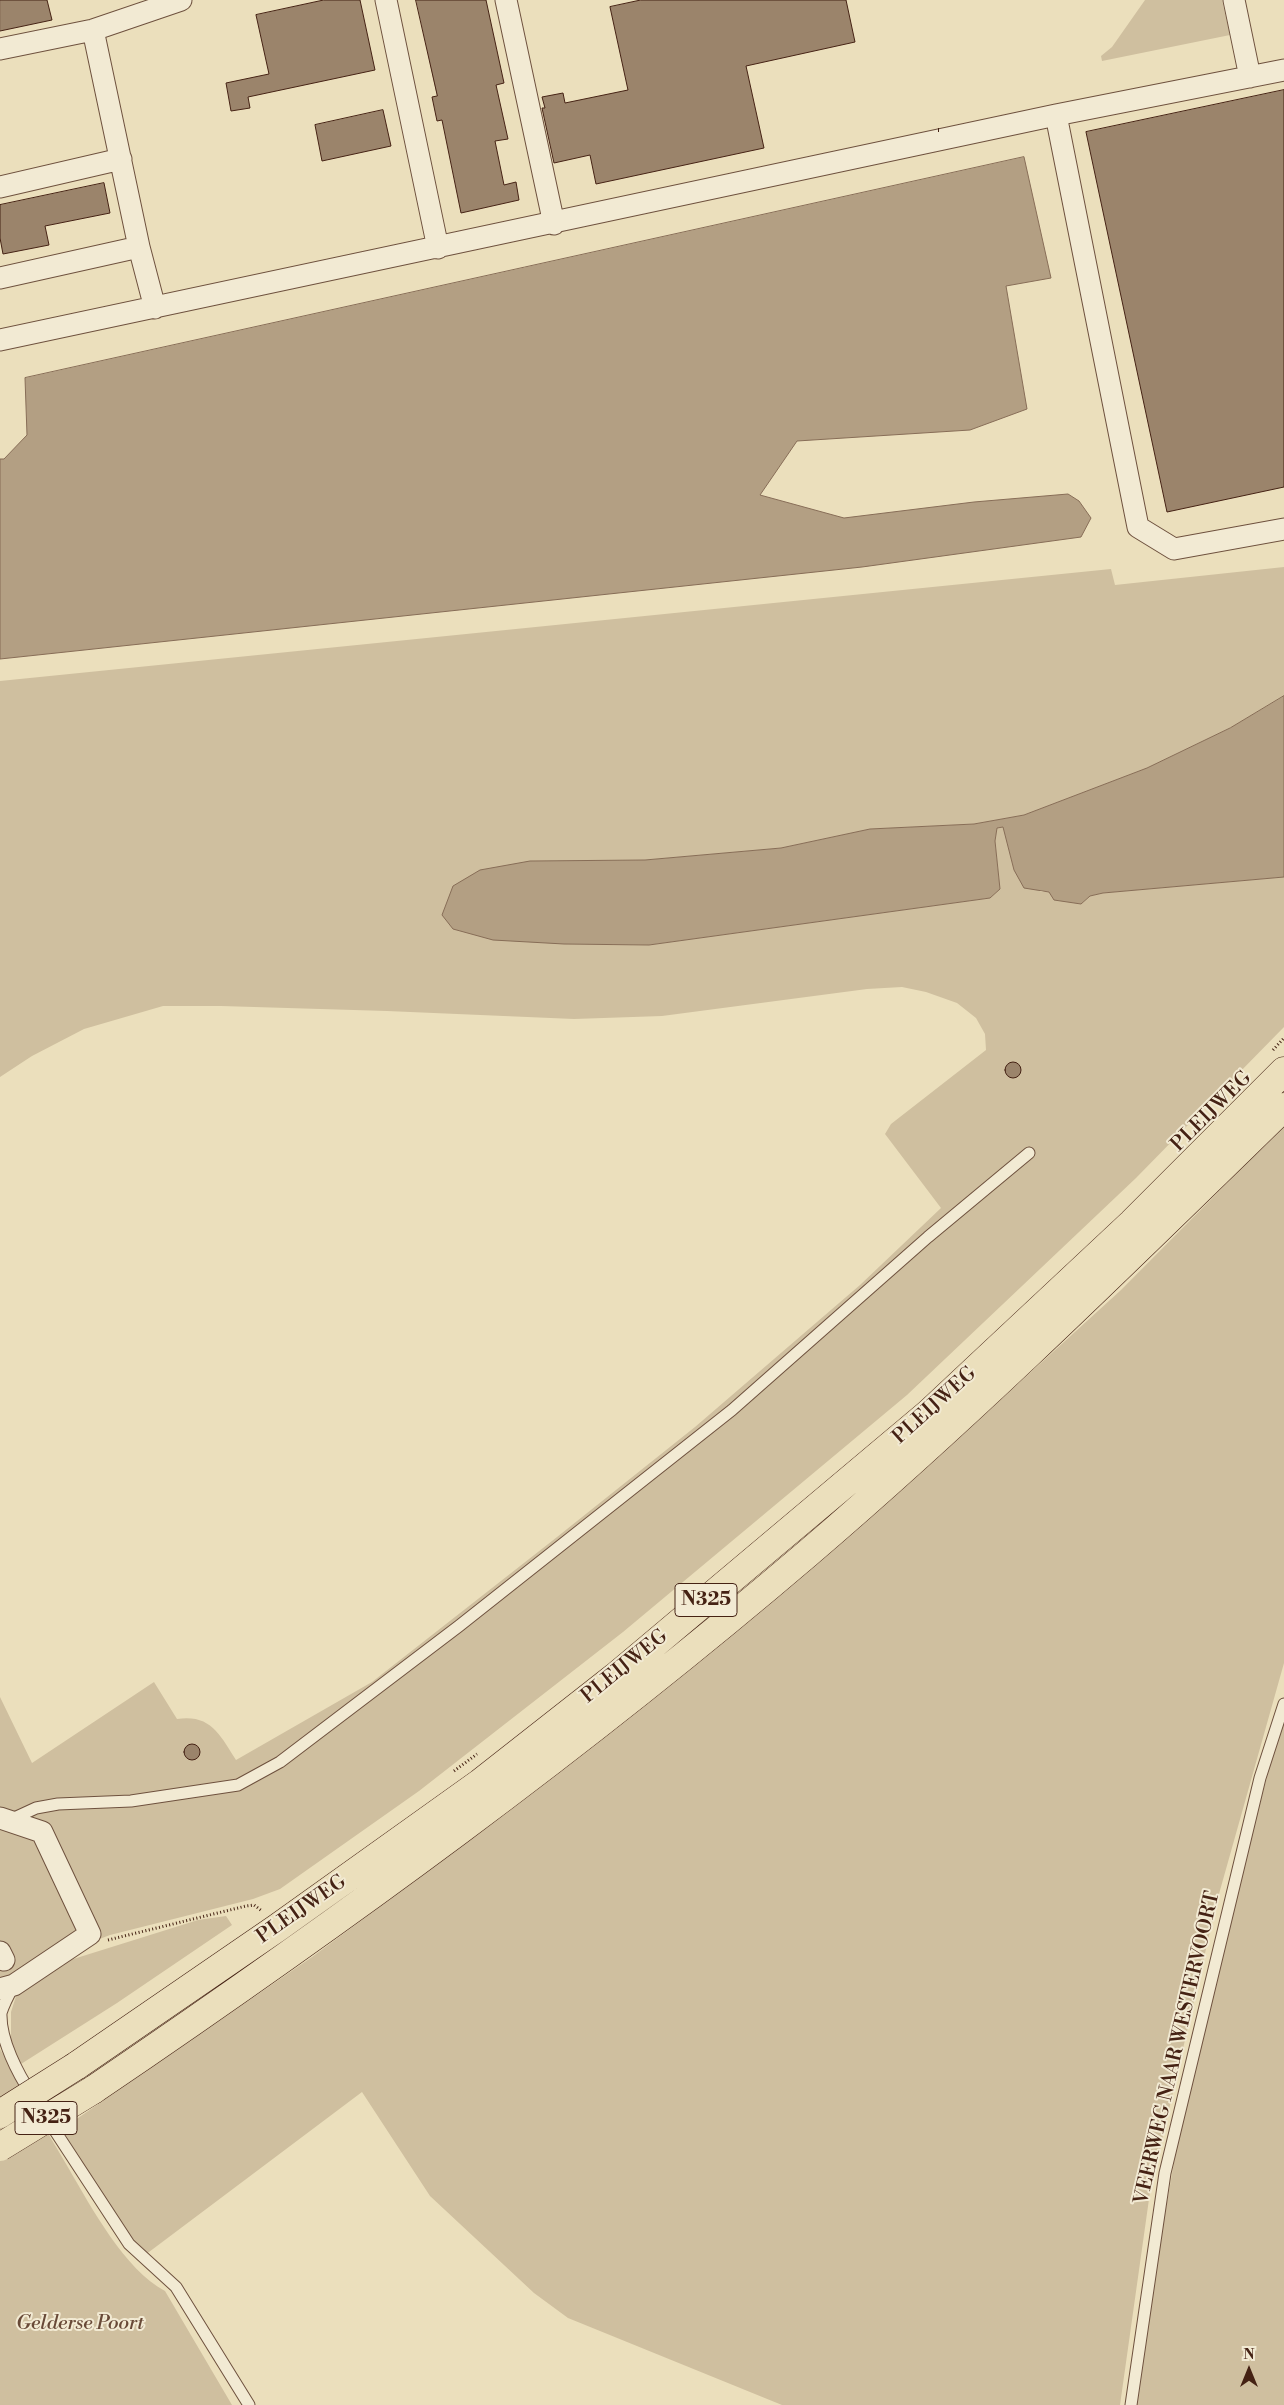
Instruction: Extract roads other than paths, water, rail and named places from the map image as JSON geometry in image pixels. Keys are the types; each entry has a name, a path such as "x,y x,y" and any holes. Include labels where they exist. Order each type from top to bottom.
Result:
{"highway":[{"name":"PLEIJWEG","path":"0,2114 76,2066 277,1928 480,1783 615,1677 930,1413 1132,1223 1277,1062"},
{"name":"PLEIJWEG","path":"0,2146 92,2090 244,1988 429,1854 621,1707 792,1566 984,1398 1284,1107"}],"street":[{"path":"0,49 93,30 182,0"},
{"path":"386,0 438,248"},
{"path":"506,0 554,224"},
{"path":"1234,0 1250,77"},
{"path":"93,30 139,247 155,308"},
{"path":"0,340 554,224 1056,115 1284,70"},
{"path":"1056,115 1138,527 1174,549 1284,529"},
{"path":"0,187 121,159"},
{"path":"0,278 139,247"},
{"path":"4,1819 42,1832 90,1934 7,1987"}],"lane":[{"path":"4,1819 36,1808 58,1804 131,1801 238,1785 280,1762 459,1626 732,1410 928,1237 1029,1153"},
{"name":"VEERWEG NAAR WESTERVOORT","path":"1131,2405 1165,2173 1260,1778 1284,1704"},
{"path":"7,1987 0,2015 2,2036 11,2063 129,2244 176,2286 249,2405"}],"park label":[{"name":"Gelderse Poort","path":"80,2324"}]}
